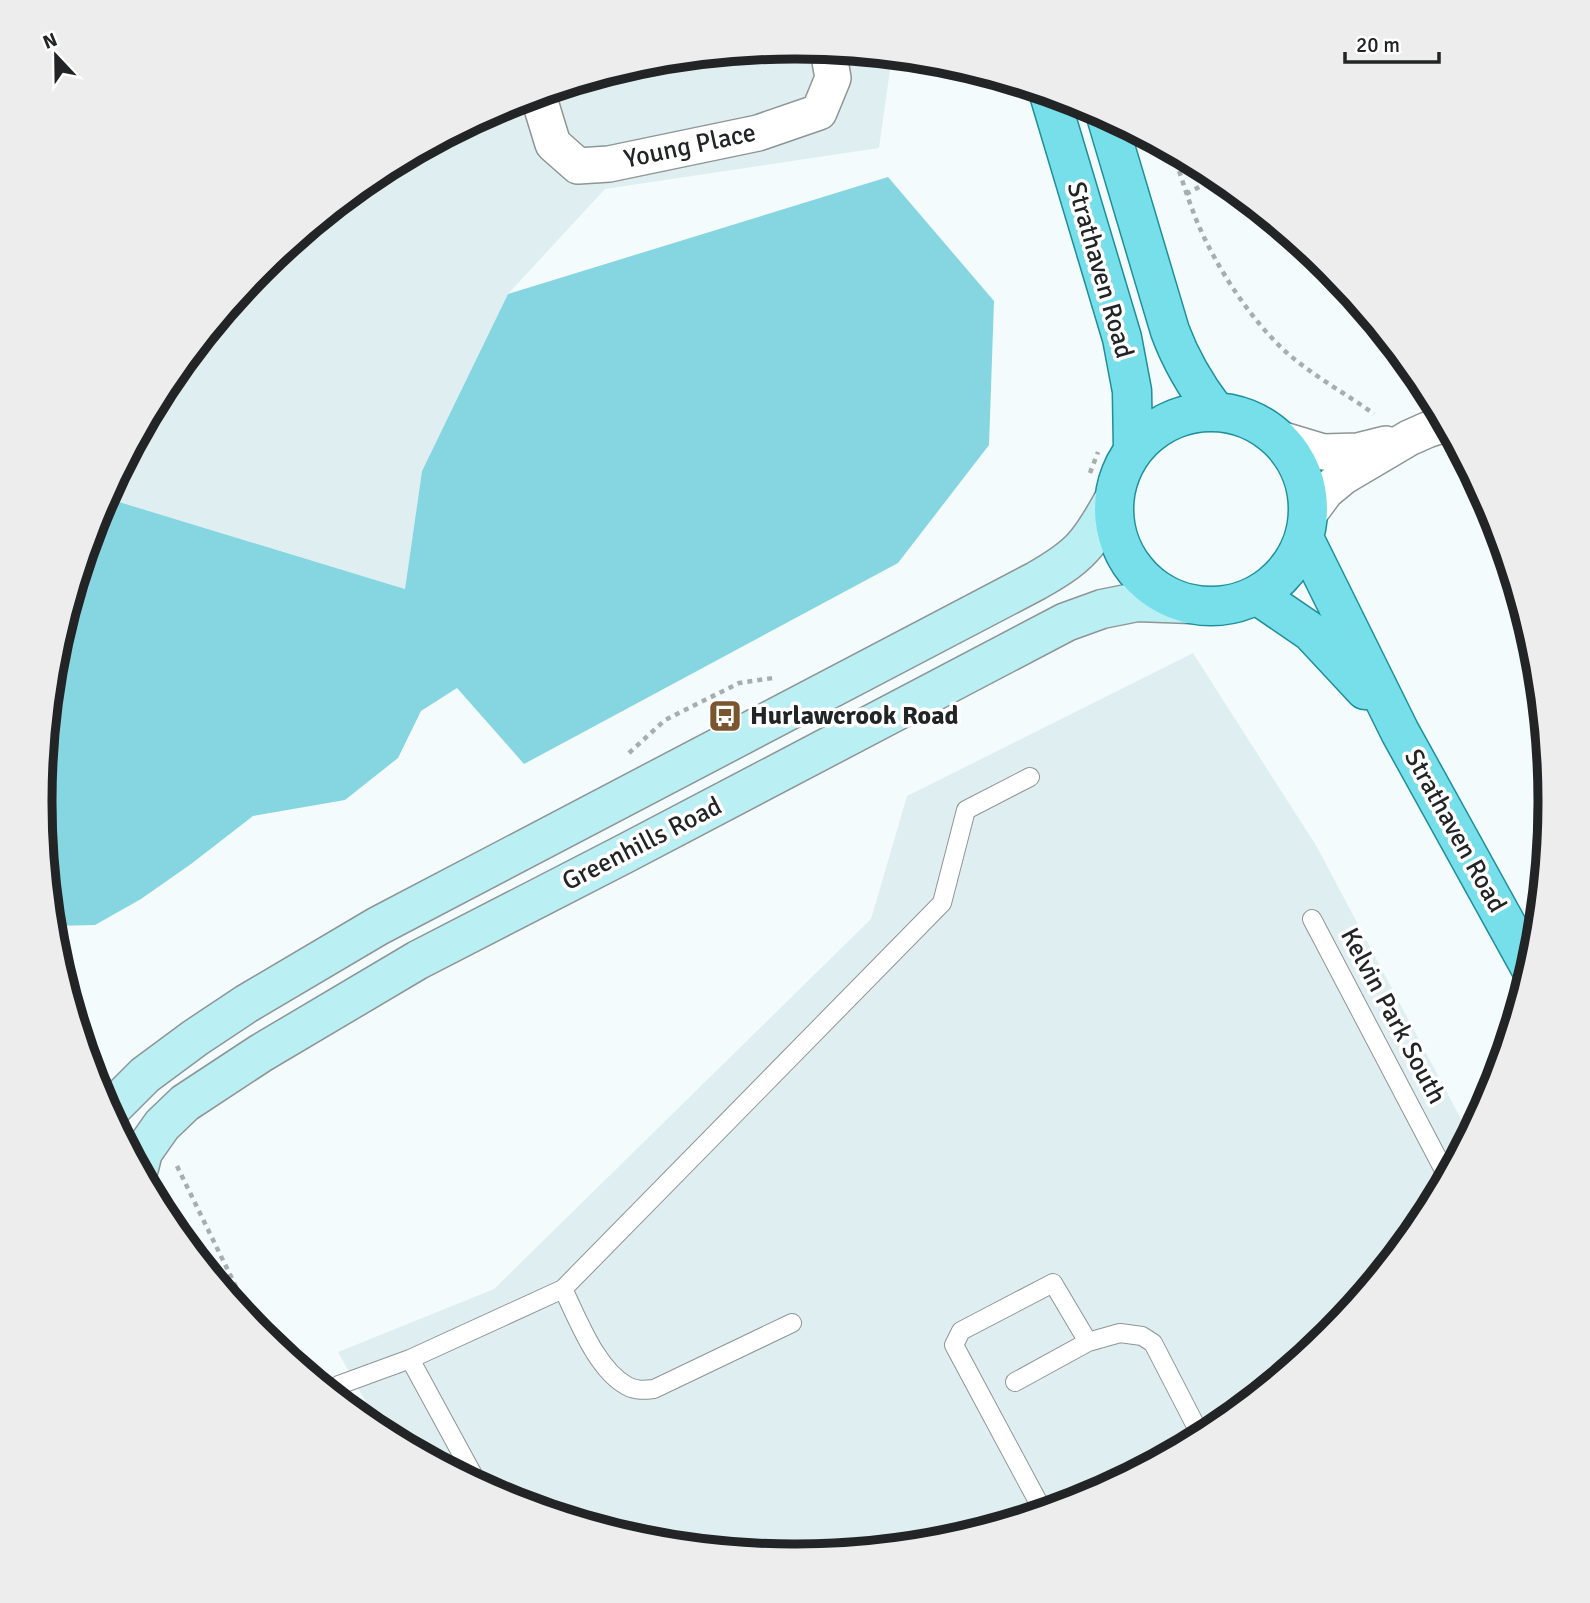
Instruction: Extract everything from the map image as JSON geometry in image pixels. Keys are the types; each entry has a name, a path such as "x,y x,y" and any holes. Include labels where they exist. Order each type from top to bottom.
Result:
{"main road":[{"name":"Strathaven Road","path":"1052,105 1122,338 1132,391 1116,448"},
{"name":"Strathaven Road","path":"1110,130 1174,343 1191,377 1215,411"},
{"path":"1196,412 1233,413 1266,428 1280,439 1296,461 1306,486 1306,526 1297,555 1286,571 1272,584 1257,595 1236,603 1213,606 1191,604 1158,591 1144,580 1123,552 1114,518 1101,489 1119,474 1116,448 1146,436 1178,417 1196,412"},
{"name":"Strathaven Road","path":"1306,526 1400,732 1522,952"},
{"name":"Strathaven Road","path":"1257,595 1311,632 1353,675 1400,732"}],"street":[{"name":"Young Place","path":"541,104 553,144 579,166 609,164 758,133 819,112 833,78 830,60"},
{"path":"1306,526 1326,491 1343,477 1409,438 1436,427"},
{"path":"1280,439 1323,452 1358,451 1409,438"},
{"name":"Greenhills Road","path":"117,1103 145,1075 195,1038 246,1004 377,926 1047,575 1082,548 1095,531 1101,489"},
{"name":"Greenhills Road","path":"142,1155 162,1125 186,1103 261,1053 418,960 1066,622 1102,609 1137,602 1191,604"}],"lane":[{"path":"337,1386 410,1359 563,1289 942,903 966,810 1030,777"},
{"name":"Kelvin Park South","path":"1312,919 1442,1166"},
{"path":"1039,1503 954,1345 961,1331 1053,1283 1088,1342"},
{"path":"563,1289 597,1356 617,1379 628,1387 640,1390 654,1389 792,1323"},
{"path":"1015,1382 1088,1342 1120,1333 1142,1336 1153,1343 1196,1426"},
{"path":"410,1359 470,1468"}],"path":[{"path":"1177,165 1198,225 1235,292 1265,331 1312,373 1409,438"},
{"path":"1186,194 1207,183"},
{"path":"1101,489 1116,448"},
{"path":"627,754 664,720 739,682 780,677"},
{"path":"162,1125 185,1141 177,1167 239,1293"}],"shaded area":[{"path":"795,59 891,65 879,148 605,189 508,294 422,471 405,589 116,501 152,430 178,389 206,349 270,276 305,243 382,184 467,136 556,98 650,73 698,65"},
{"path":"888,177 994,301 989,445 898,563 524,764 457,688 421,711 398,758 345,800 253,816 141,899 95,925 64,926 54,850 52,801 59,705 78,609 92,563 116,501 405,589 422,471 508,294"},
{"path":"1193,653 1317,847 1464,1124 1438,1173 1412,1214 1384,1254 1353,1291 1285,1360 1208,1419 1166,1445 1079,1487 1034,1505 940,1530 892,1538 795,1544 746,1542 698,1538 603,1519 556,1505 467,1467 424,1445 371,1411 338,1352 494,1289 871,919 907,796"}],"place":[{"name":"Hurlawcrook Road","path":"725,716"}]}
